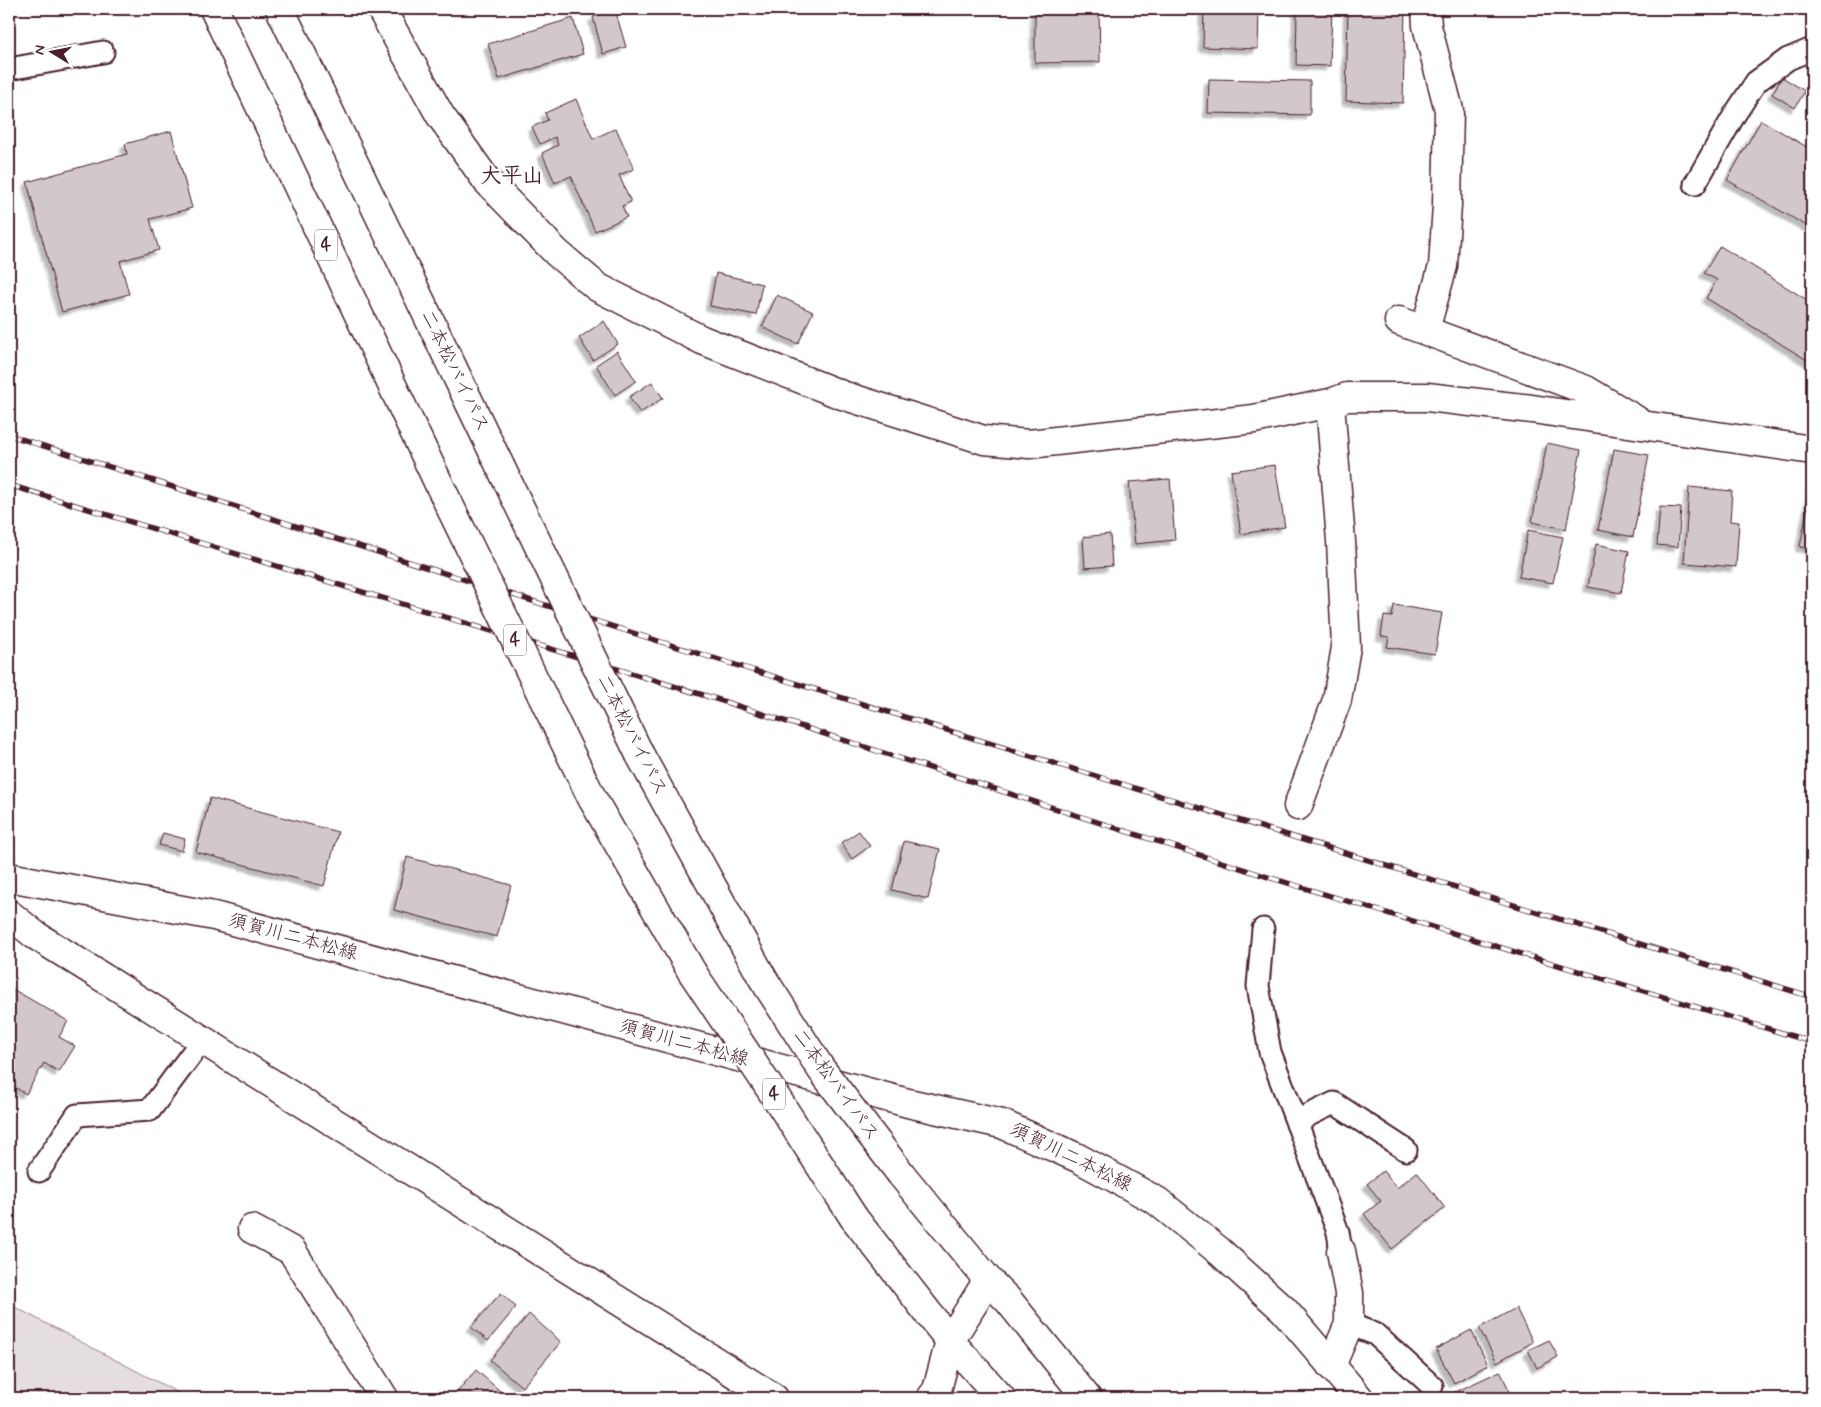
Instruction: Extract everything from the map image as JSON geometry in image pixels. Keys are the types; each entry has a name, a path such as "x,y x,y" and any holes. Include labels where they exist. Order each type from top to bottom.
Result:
{"main road":[{"name":"4","path":"214,9 438,482 592,798 692,972 854,1218 950,1340 1001,1398"},
{"name":"二本松バイパス","path":"280,9 640,755 762,977 821,1069 901,1174 988,1280 1008,1300 1087,1398"},
{"path":"381,9 440,115 487,181 557,253 597,286 702,340 842,395 984,440 1029,444 1254,419 1330,403 1347,397 1427,397 1812,450"},
{"path":"1425,330 1443,266 1450,110 1427,26 1426,9"},
{"path":"1399,321 1586,390 1645,426"},
{"path":"1298,806 1337,700 1346,647 1341,542 1330,403"},
{"name":"須賀川二本松線","path":"9,877 214,916 908,1102 1002,1124 1078,1158 1157,1201 1219,1252 1284,1310 1360,1398"},
{"path":"9,914 35,935 774,1398"},
{"path":"252,1229 292,1251 384,1398"},
{"path":"1332,1366 1349,1324 1348,1293 1341,1251"},
{"path":"931,1398 937,1390 950,1340 988,1280"}],"lane":[{"path":"1695,184 1735,114 1756,82 1788,59 1812,49"},
{"path":"9,69 103,52"},
{"path":"1263,929 1258,986 1270,1052 1338,1232 1341,1251"},
{"path":"39,1171 77,1115 150,1110 202,1040"},
{"path":"1298,1124 1310,1115 1334,1103 1406,1150"},
{"path":"1349,1324 1375,1334 1432,1386"}],"shaded area":[{"path":"9,1304 188,1398 9,1398"}],"building":[{"path":"1035,9 1099,9 1100,62 1035,63"},
{"path":"1204,9 1259,9 1258,49 1203,47"},
{"path":"1297,9 1332,9 1330,66 1296,65"},
{"path":"1348,9 1405,9 1403,103 1346,101"},
{"path":"615,10 626,47 603,54 593,17"},
{"path":"573,18 583,54 499,79 488,44"},
{"path":"1782,77 1805,91 1795,108 1772,94"},
{"path":"1209,79 1310,81 1310,115 1208,113"},
{"path":"576,99 593,139 616,128 634,169 619,175 631,202 622,206 627,217 595,231 571,176 555,183 542,153 558,145 555,137 540,144 532,127 548,120 545,113"},
{"path":"1761,120 1812,150 1812,229 1727,180"},
{"path":"171,131 192,208 150,219 159,250 120,261 129,294 62,312 27,182 127,154 125,144"},
{"path":"1720,246 1812,303 1812,363 1706,298 1717,280 1704,273"},
{"path":"716,273 762,284 756,315 710,306"},
{"path":"777,295 813,312 798,344 762,327"},
{"path":"604,321 618,344 593,360 579,338"},
{"path":"617,351 636,381 615,395 596,365"},
{"path":"652,382 663,398 640,413 629,397"},
{"path":"1547,443 1581,450 1566,529 1532,522"},
{"path":"1614,449 1649,455 1633,537 1598,530"},
{"path":"1275,465 1285,527 1241,534 1231,471"},
{"path":"1170,479 1175,540 1135,544 1129,482"},
{"path":"1812,486 1812,549 1800,547"},
{"path":"1689,487 1732,491 1730,521 1739,522 1736,567 1684,563"},
{"path":"1660,507 1681,508 1678,547 1657,545"},
{"path":"1528,530 1563,537 1553,583 1519,577"},
{"path":"1110,534 1112,566 1085,568 1083,537"},
{"path":"1596,544 1629,551 1621,593 1588,587"},
{"path":"1394,605 1442,613 1435,654 1387,647 1389,637 1381,636 1384,616 1392,617"},
{"path":"210,798 338,832 324,886 196,852"},
{"path":"859,831 870,846 852,859 841,843"},
{"path":"163,833 185,839 182,851 159,845"},
{"path":"904,841 940,849 928,899 892,890"},
{"path":"407,857 511,885 497,937 394,910"},
{"path":"9,987 68,1021 59,1037 75,1046 59,1072 44,1063 26,1094 9,1084"},
{"path":"1383,1171 1397,1188 1417,1172 1445,1208 1392,1249 1364,1214 1381,1201 1367,1184"},
{"path":"501,1293 516,1307 488,1341 471,1327"},
{"path":"1516,1308 1533,1342 1497,1362 1479,1328"},
{"path":"529,1314 561,1342 522,1387 490,1360"},
{"path":"1471,1330 1488,1365 1454,1383 1436,1349"},
{"path":"1549,1340 1558,1357 1537,1368 1528,1350"},
{"path":"476,1370 508,1398 452,1398"},
{"path":"1500,1371 1513,1398 1451,1398 1449,1395"}],"railway":[{"path":"9,435 671,645 1812,997"},
{"path":"9,485 713,698 1268,877 1812,1042"}],"district":[{"name":"大平山","path":"512,176"}]}
